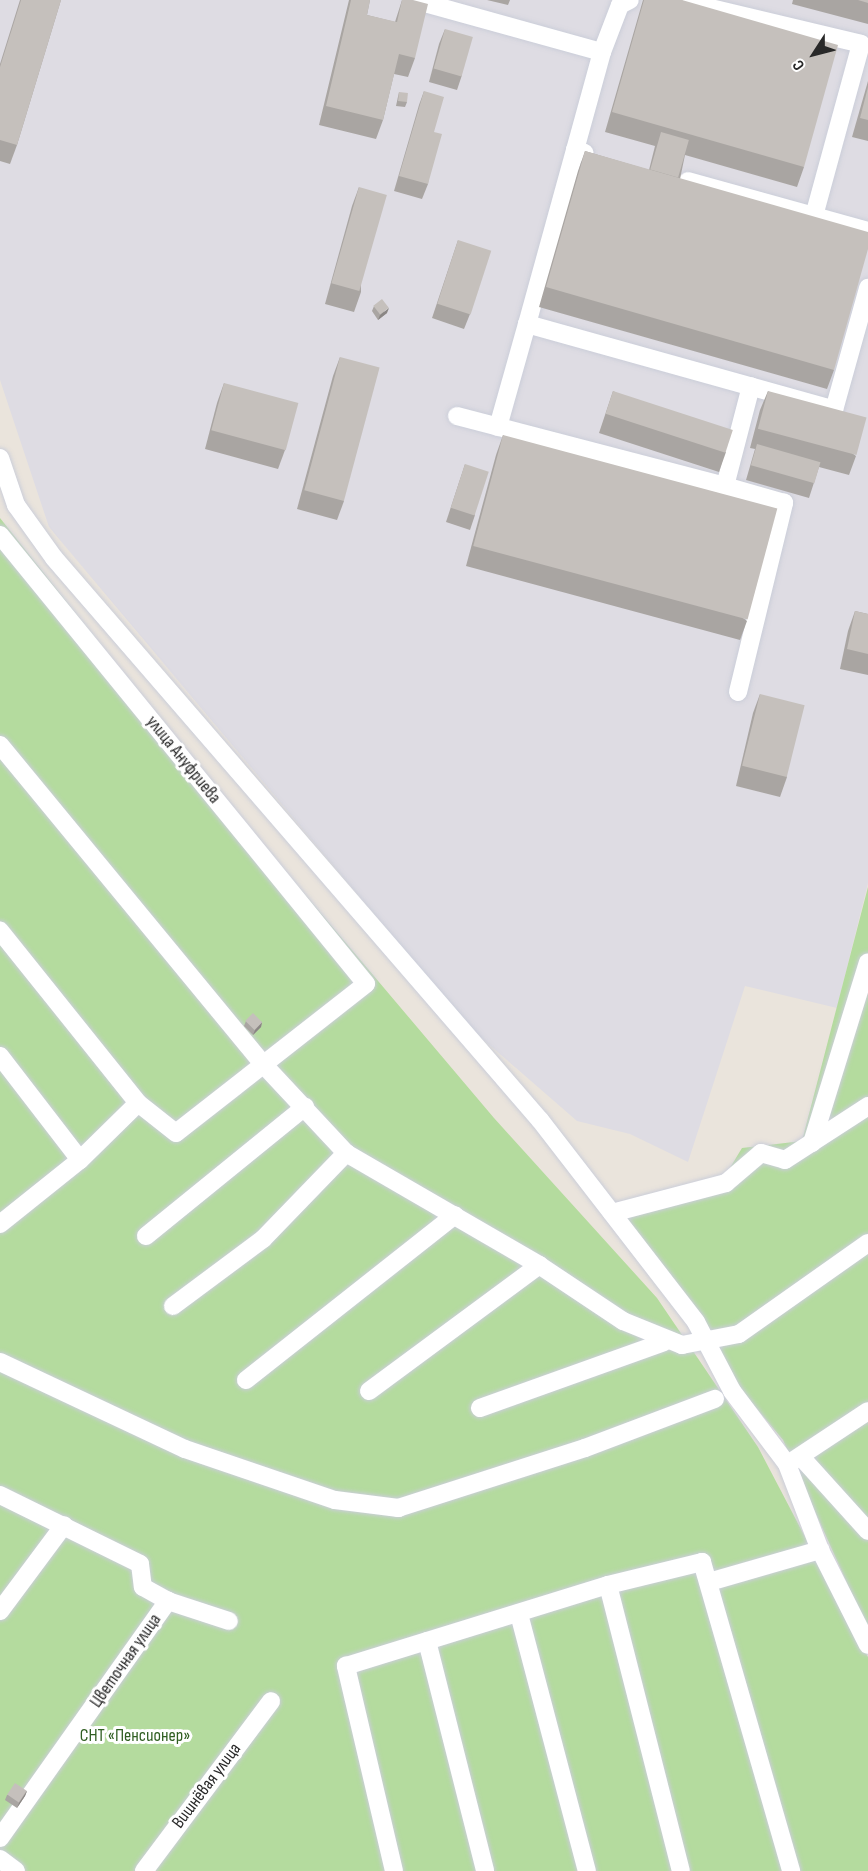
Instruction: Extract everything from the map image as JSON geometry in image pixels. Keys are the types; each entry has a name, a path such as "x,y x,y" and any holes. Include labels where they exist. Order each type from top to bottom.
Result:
{"street":[{"path":"414,0 602,52"},
{"path":"498,427 602,52 620,5 630,0"},
{"path":"677,0 864,45 813,216"},
{"path":"575,150 607,159"},
{"path":"678,178 868,231"},
{"path":"527,324 834,410 868,288"},
{"path":"725,486 751,386"},
{"path":"457,416 784,503 738,692"},
{"path":"0,458 16,505 54,558 540,1120 696,1322 702,1341 794,1461 837,1491 868,1531"},
{"name":"улица Ануфриева","path":"0,535 366,984 262,1064"},
{"path":"0,745 262,1064 346,1153 455,1215 664,1342"},
{"path":"0,931 138,1103 176,1133 262,1064"},
{"path":"812,1143 866,984 868,962"},
{"path":"0,1056 80,1160"},
{"path":"2,1215 80,1160 138,1103"},
{"path":"612,1213 726,1183 761,1153 785,1160 868,1106"},
{"path":"146,1236 305,1107"},
{"path":"173,1306 263,1239 346,1153"},
{"path":"246,1380 455,1215"},
{"path":"480,1408 664,1342 702,1341 739,1334 868,1243"},
{"path":"369,1391 539,1265"},
{"path":"0,1362 185,1449 335,1500 398,1508 715,1400"},
{"path":"794,1461 868,1412"},
{"path":"794,1461 820,1550 868,1645"},
{"path":"0,1495 140,1564 143,1587 168,1601 229,1621"},
{"path":"0,1611 64,1525"},
{"path":"709,1582 820,1550"},
{"path":"394,1871 346,1666 608,1585 702,1562 791,1871"},
{"path":"608,1585 681,1871"},
{"name":"Цветочная улица","path":"0,1838 168,1601"},
{"path":"519,1614 587,1871"},
{"path":"428,1641 485,1871"},
{"name":"Вишнёвая улица","path":"144,1871 271,1701"},
{"path":"0,1859 16,1871"}],"shaded area":[{"path":"0,0 868,0 868,883 837,1008 745,986 688,1162 630,1134 577,1121 470,1028 49,527 0,380"}],"green space":[{"name":"СНТ «Пенсионер»","path":"0,518 208,780 494,1118 657,1298 758,1447 868,1657 868,1871 0,1871"},
{"path":"868,887 868,1630 783,1440 717,1361 625,1218 722,1181 742,1148 802,1141"}],"building":[{"path":"21,0 61,0 17,145 0,140 0,67"},
{"path":"351,0 370,0 367,15 397,22 402,0 428,4 415,58 399,54 383,120 326,106"},
{"path":"644,0 682,0 838,45 804,167 612,112"},
{"path":"445,29 473,37 462,76 434,68"},
{"path":"868,87 868,120 860,118"},
{"path":"424,91 444,97 434,132 442,134 428,184 399,176"},
{"path":"399,92 408,93 407,102 398,101"},
{"path":"661,132 689,140 678,177 650,169"},
{"path":"585,151 868,232 868,249 834,370 546,287"},
{"path":"359,187 387,195 359,291 331,283"},
{"path":"458,240 491,251 471,315 437,304"},
{"path":"382,299 389,308 380,314 373,306"},
{"path":"340,357 380,368 344,501 304,490"},
{"path":"224,383 298,403 286,450 211,430"},
{"path":"613,391 733,430 725,453 606,414"},
{"path":"768,391 867,417 856,455 758,429"},
{"path":"503,435 777,509 748,620 473,546"},
{"path":"757,444 820,462 814,483 751,465"},
{"path":"465,464 489,472 475,515 451,508"},
{"path":"855,611 868,614 868,654 847,649"},
{"path":"760,694 805,705 787,777 742,766"},
{"path":"253,1013 262,1022 254,1030 245,1021"},
{"path":"15,1783 27,1791 19,1802 7,1795"}]}
